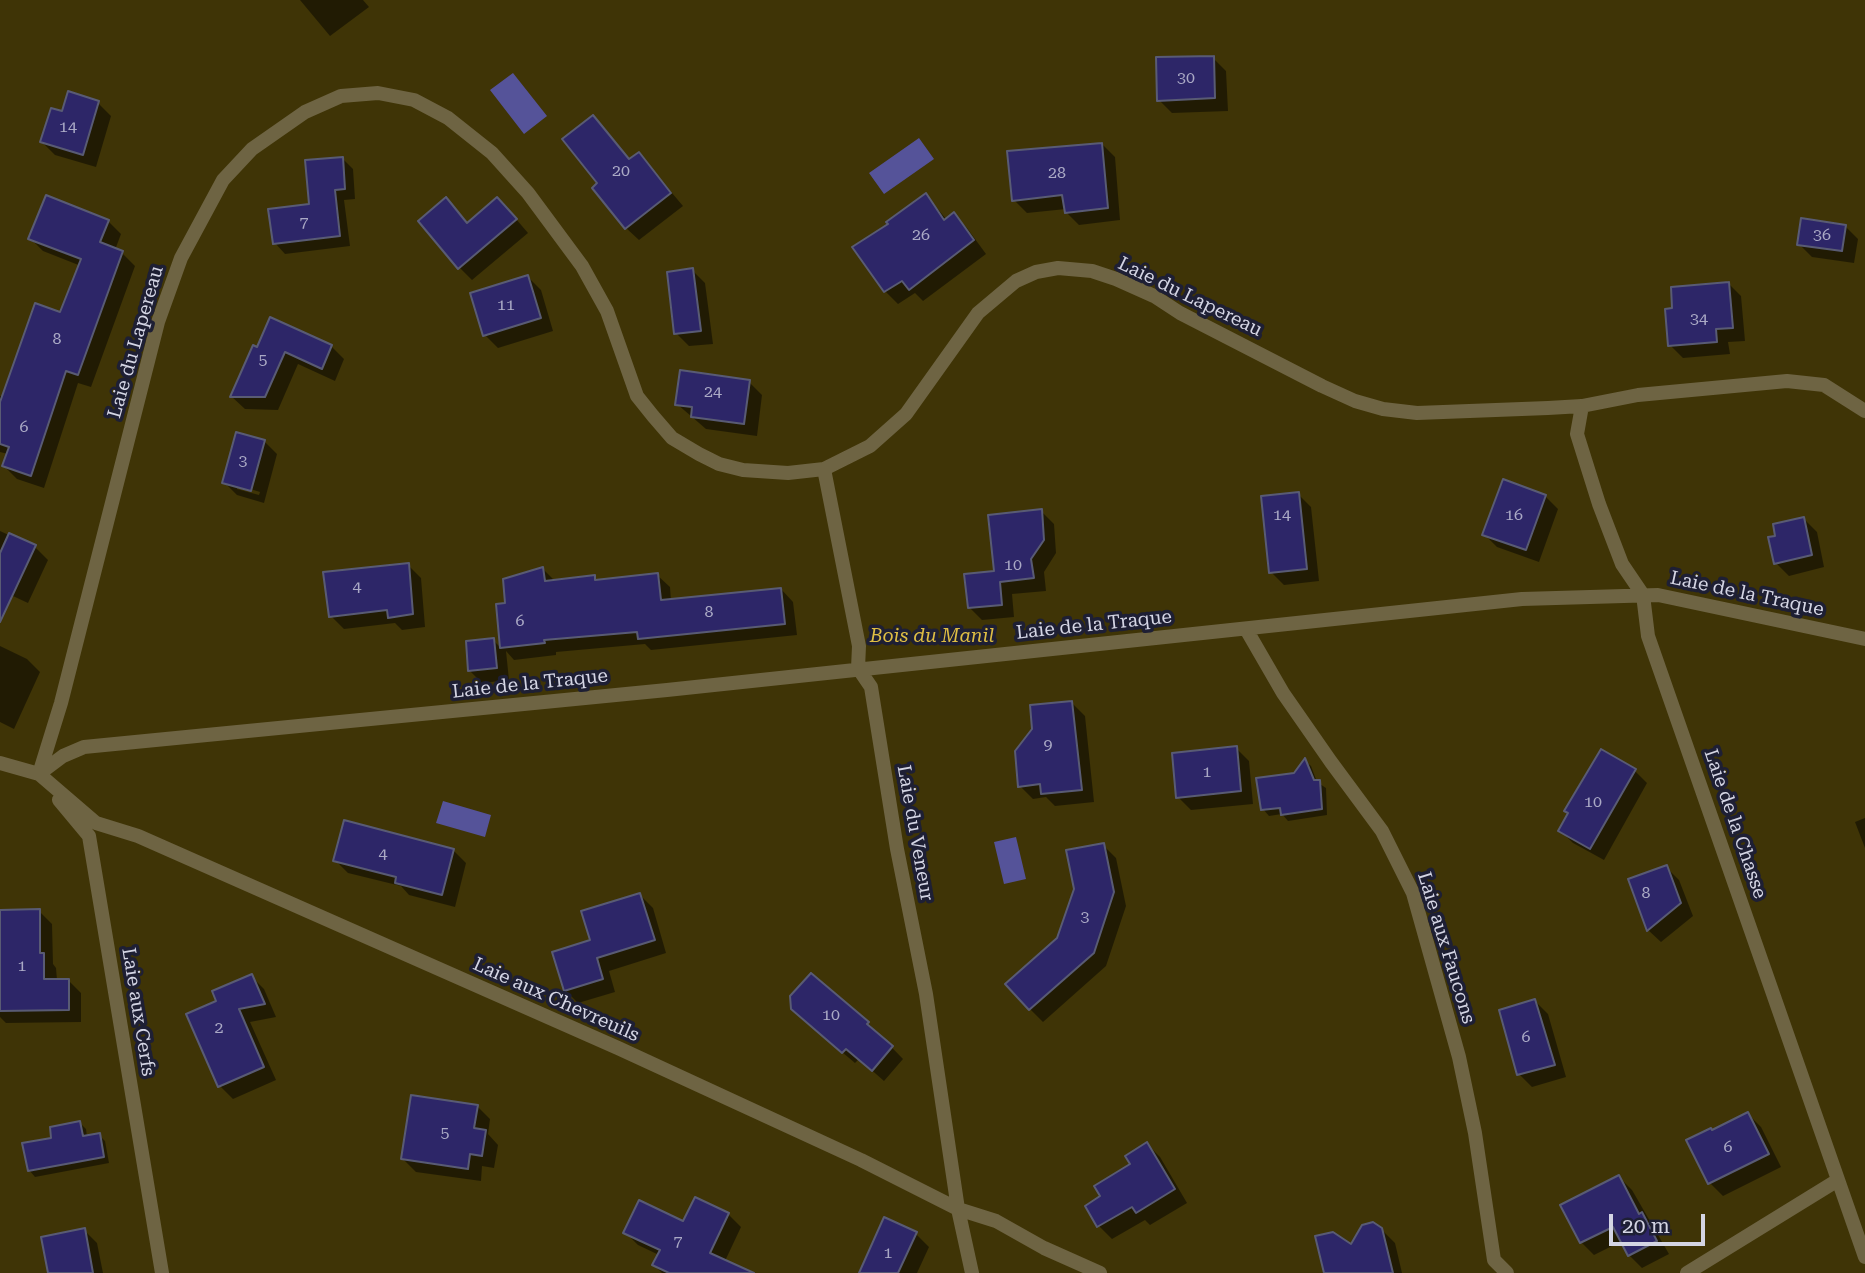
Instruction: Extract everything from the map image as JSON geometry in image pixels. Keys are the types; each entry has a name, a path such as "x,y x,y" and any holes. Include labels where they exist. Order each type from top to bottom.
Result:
{"street":[{"name":"Laie du Lapereau","path":"39,774 64,690 158,322 181,258 223,180 252,149 304,111 341,96 378,93 414,100 448,118 492,153 528,193 582,267 607,311 637,396 672,438 719,464 743,470 788,473 824,469 870,446 906,414 978,313 1016,281 1036,272 1058,268 1092,271 1116,279 1154,296 1180,313 1322,386 1355,401 1383,409 1418,413 1471,413 1582,406 1638,395 1787,381 1824,385 1865,411"},
{"name":"Laie de la Chasse","path":"1582,406 1577,434 1598,504 1622,565 1643,595 1648,636 1865,1257"},
{"name":"Laie du Veneur","path":"824,469 859,646 858,668 871,687 897,849 926,993 958,1209 972,1273"},
{"name":"Laie de la Traque","path":"39,774 63,756 84,747 667,690 1522,599 1658,595 1865,639"},
{"name":"Laie aux Faucons","path":"1246,629 1283,693 1382,831 1413,894 1459,1057 1475,1133 1494,1260 1507,1273"},
{"name":"Laie aux Chevreuils","path":"0,763 39,774 96,822 138,836 618,1048 861,1160 958,1209 996,1221 1044,1248 1100,1273"},
{"name":"Laie aux Cerfs","path":"39,774 89,836 162,1273"},
{"path":"1687,1273 1838,1180"}],"green space":[{"name":"Bois du Manil","path":"0,0 1865,0 1865,1273 0,1273"}],"shaded area":[{"path":"513,73 547,116 524,134 490,90"},
{"path":"919,138 934,159 884,194 869,173"},
{"path":"443,801 491,815 485,837 436,823"},
{"path":"1016,837 1026,879 1004,884 994,842"}],"building":[{"path":"1214,56 1215,98 1157,101 1156,57"},
{"path":"68,91 99,101 83,155 40,142 51,108 62,111"},
{"path":"593,115 629,159 639,152 671,193 625,229 592,188 597,183 562,139"},
{"path":"1102,143 1108,208 1065,213 1062,195 1012,201 1007,151"},
{"path":"343,157 345,189 335,190 340,236 273,244 268,209 309,204 305,160"},
{"path":"926,193 944,220 954,212 974,240 909,290 902,281 884,292 852,247 888,224 886,222"},
{"path":"46,195 109,220 100,242 123,251 78,375 66,371 31,476 2,466 9,447 0,444 0,402 35,303 60,312 81,259 28,239"},
{"path":"446,197 467,223 497,197 517,219 458,269 418,221"},
{"path":"1801,218 1846,225 1842,251 1797,245"},
{"path":"693,268 701,331 674,334 667,272"},
{"path":"528,275 541,318 483,336 470,293"},
{"path":"1729,282 1733,328 1716,329 1717,342 1668,346 1665,309 1672,308 1671,287"},
{"path":"270,317 332,345 322,369 285,352 265,397 230,397 253,345 257,347"},
{"path":"680,370 750,380 744,424 691,417 692,407 675,405"},
{"path":"236,432 265,440 251,491 222,483"},
{"path":"1503,479 1546,495 1526,550 1482,535"},
{"path":"1299,492 1307,569 1269,573 1261,496"},
{"path":"1042,509 1044,540 1031,559 1034,578 1000,582 1002,605 968,608 964,574 994,571 988,515"},
{"path":"1804,517 1812,555 1774,564 1768,537 1775,536 1773,524"},
{"path":"9,533 36,545 0,622 0,553"},
{"path":"409,563 413,614 388,618 387,610 329,617 323,572"},
{"path":"543,567 545,581 595,575 595,580 658,573 661,600 781,588 785,624 638,639 637,632 544,640 545,643 500,648 496,604 505,603 503,579"},
{"path":"494,638 497,668 468,671 466,641"},
{"path":"1072,701 1082,790 1041,794 1040,784 1018,787 1015,751 1032,729 1030,705"},
{"path":"1237,746 1241,791 1176,798 1172,753"},
{"path":"1601,749 1636,769 1590,849 1558,831 1568,813 1564,811"},
{"path":"1305,758 1314,780 1320,780 1322,809 1281,815 1280,808 1261,810 1256,778 1294,773"},
{"path":"344,820 454,849 442,895 395,883 396,877 333,861"},
{"path":"1104,843 1114,892 1094,953 1029,1010 1005,984 1057,938 1074,889 1066,850"},
{"path":"1667,865 1681,903 1647,931 1628,879"},
{"path":"640,893 655,940 597,958 603,979 564,991 552,952 590,940 581,911"},
{"path":"40,909 40,953 44,953 44,979 69,979 69,1010 0,1011 0,910"},
{"path":"811,973 893,1046 872,1071 846,1049 842,1053 791,1009 790,996"},
{"path":"252,974 265,1004 239,1009 264,1067 218,1087 186,1014 216,1001 212,991"},
{"path":"1535,999 1555,1065 1517,1075 1499,1010"},
{"path":"411,1095 478,1105 474,1128 486,1130 482,1156 470,1154 468,1169 401,1159"},
{"path":"1748,1112 1769,1154 1708,1184 1686,1140"},
{"path":"80,1121 83,1136 100,1133 104,1157 28,1171 22,1143 51,1138 50,1127"},
{"path":"1147,1142 1175,1189 1136,1213 1132,1207 1097,1227 1085,1206 1100,1196 1094,1186 1130,1164 1125,1156"},
{"path":"1619,1175 1639,1214 1642,1212 1657,1241 1628,1256 1613,1227 1580,1243 1560,1205"},
{"path":"695,1197 729,1213 710,1253 754,1273 669,1273 652,1265 660,1250 623,1233 639,1200 683,1221"},
{"path":"884,1217 917,1232 898,1273 859,1273"},
{"path":"1373,1222 1382,1228 1393,1273 1324,1273 1315,1236 1333,1232 1351,1244 1362,1225"},
{"path":"85,1228 93,1273 48,1273 41,1237"}]}
